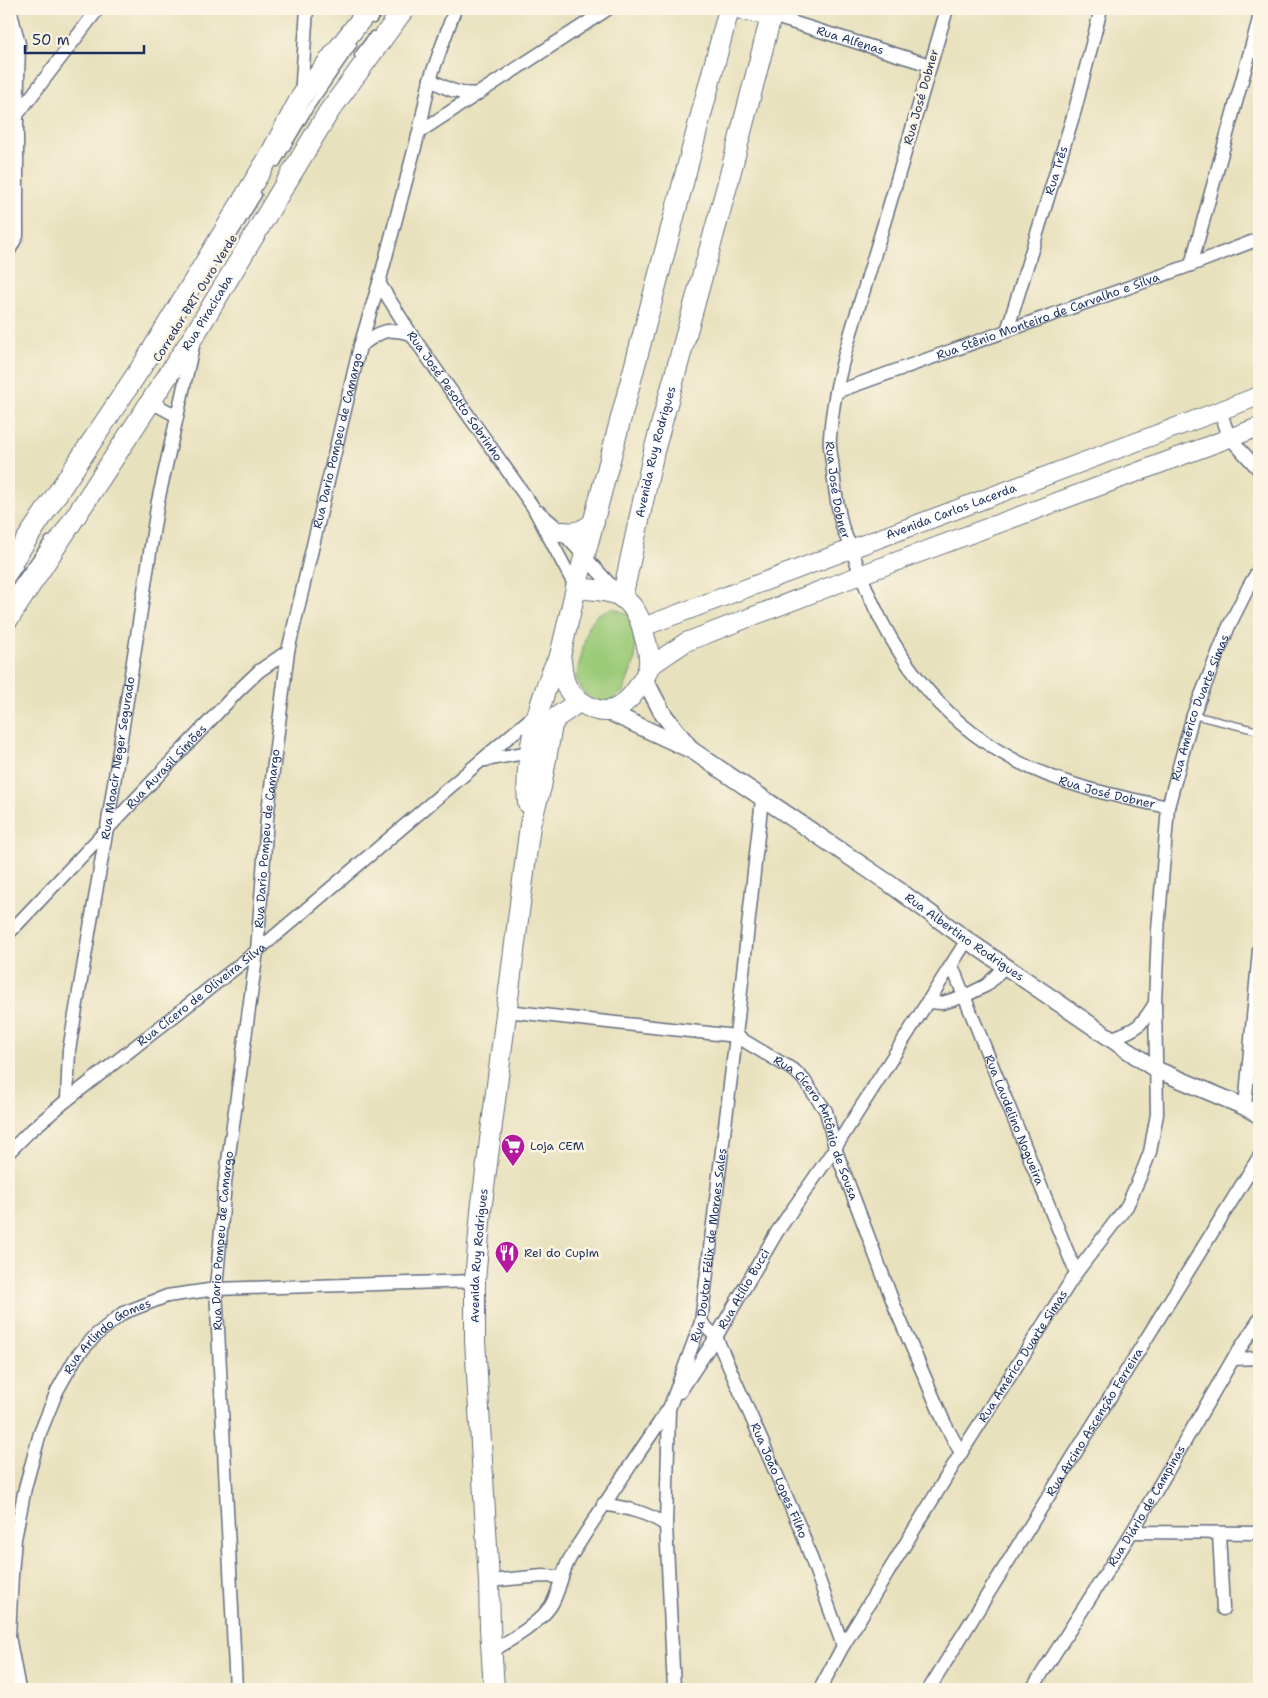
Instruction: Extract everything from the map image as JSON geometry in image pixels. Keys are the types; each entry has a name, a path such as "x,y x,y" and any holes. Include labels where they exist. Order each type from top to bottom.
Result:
{"main road":[{"name":"Rua Piracicaba","path":"9,618 147,400 195,334 328,113 404,9"},
{"name":"Avenida Ruy Rodrigues","path":"530,825 527,788 530,752 538,713 555,664 560,656 576,588 728,9"},
{"path":"742,9 772,13"},
{"name":"Avenida Ruy Rodrigues","path":"622,598 654,451 727,186 772,13"},
{"path":"16,563 146,360 269,157 301,97 370,16"},
{"name":"Avenida Carlos Lacerda","path":"643,627 1259,396"},
{"path":"560,656 564,682 571,693 580,702 592,708 607,711 624,703 631,696 646,672 686,642 860,574 1259,427"},
{"path":"562,532 576,533 594,522"},
{"path":"576,588 606,592 622,598 637,613 643,627 649,656 646,672"},
{"name":"Avenida Ruy Rodrigues","path":"494,1689 475,1340 475,1281 506,1011 530,825 540,787 552,725 557,717 580,702"}],"street":[{"path":"9,252 17,236 18,44 10,9"},
{"path":"17,115 98,9"},
{"path":"301,97 307,9"},
{"name":"Rua Dario Pompeu de Camargo","path":"236,1689 216,1289 225,1184 257,951 267,819 288,651 360,346 379,283 419,132 430,79 455,9"},
{"path":"419,132 608,9"},
{"name":"Rua José Dobner","path":"947,9 852,331 836,392 829,440 836,500 843,528 883,627 908,669 939,703 973,733 1011,758 1051,776 1106,794 1168,807"},
{"name":"Rua Três","path":"1007,331 1075,110 1101,9"},
{"name":"Rua Alfenas","path":"772,13 930,65"},
{"path":"1191,265 1259,19"},
{"path":"430,79 456,92 468,95 478,94"},
{"name":"Rua Stênio Monteiro de Carvalho e Silva","path":"836,392 1259,239"},
{"name":"Rua José Pesotto Sobrinho","path":"379,283 412,334 533,507 576,588"},
{"path":"360,346 384,331 395,330 412,334"},
{"name":"Rua Moacir Neger Segurado","path":"67,1100 69,1050 107,828 158,501 195,334"},
{"path":"147,400 177,416"},
{"path":"1220,410 1229,437 1259,470"},
{"name":"Rua José Pesotto Sobrinho","path":"533,507 562,532 622,598"},
{"name":"Rua Américo Duarte Simas","path":"820,1689 843,1646 961,1453 1076,1274 1127,1206 1143,1170 1153,1137 1157,1114 1154,1003 1168,807 1193,715 1229,626 1259,569"},
{"name":"Rua Aurasil Simões","path":"9,933 238,691 259,671 288,651"},
{"name":"Rua Albertino Rodrigues","path":"646,672 663,714 693,751"},
{"name":"Rua Albertino Rodrigues","path":"607,711 693,751 890,884 967,940 1155,1070 1245,1107 1259,1115"},
{"name":"Rua Cícero de Oliveira Silva","path":"9,1152 29,1132 67,1100 257,951 485,760 538,713"},
{"name":"Rua Cícero de Oliveira Silva","path":"485,760 530,752"},
{"name":"Rua Doutor Félix de Moraes Sales","path":"674,1689 666,1525 669,1409 700,1322 736,1036 762,799"},
{"name":"Rua Atílio Bucci","path":"492,1651 519,1635 551,1606 556,1595 560,1577 568,1560 716,1337 777,1232 835,1148 967,940"},
{"path":"1245,1107 1259,950"},
{"name":"Rua Laudelino Nogueira","path":"952,966 1076,1274"},
{"path":"927,1002 942,1003 965,996 987,984 1005,966"},
{"name":"Rua Américo Duarte Simas","path":"1110,1039 1132,1031 1144,1022 1154,1003"},
{"name":"Rua Cícero Antônio de Sousa","path":"506,1011 736,1036 786,1064 804,1080 826,1111 835,1148 896,1310 944,1422 961,1453"},
{"name":"Rua Arcino Ascenção Ferreira","path":"929,1689 1259,1156"},
{"name":"Rua Arlindo Gomes","path":"19,1689 9,1636 14,1556 25,1488 40,1433 57,1391 76,1357 96,1334 123,1313 166,1296 216,1289 475,1281"},
{"name":"Rua Diário de Campinas","path":"1032,1689 1132,1532 1233,1359 1259,1320"},
{"name":"Rua João Lopes Filho","path":"700,1322 716,1337 801,1530 843,1646"},
{"path":"1233,1359 1259,1358"},
{"path":"604,1504 643,1513 666,1525"},
{"path":"1132,1532 1259,1532"},
{"path":"1219,1532 1223,1609"},
{"path":"489,1581 544,1576 560,1577"}],"lane":[{"path":"370,16 381,9"},
{"path":"356,58 378,29"},
{"path":"271,173 310,106 360,36"},
{"name":"Corredor BRT Ouro Verde","path":"220,257 261,190"},
{"name":"Corredor BRT Ouro Verde","path":"147,400 268,198"},
{"path":"9,596 52,534"},
{"path":"9,582 16,563"},
{"path":"1193,715 1259,731"}],"green space":[{"path":"612,608 629,614 635,635 635,660 623,692 611,700 598,703 583,692 576,678 588,626 598,614"}],"place":[{"name":"Loja CEM","path":"513,1167"},
{"name":"Rei do Cupim","path":"507,1274"}]}
